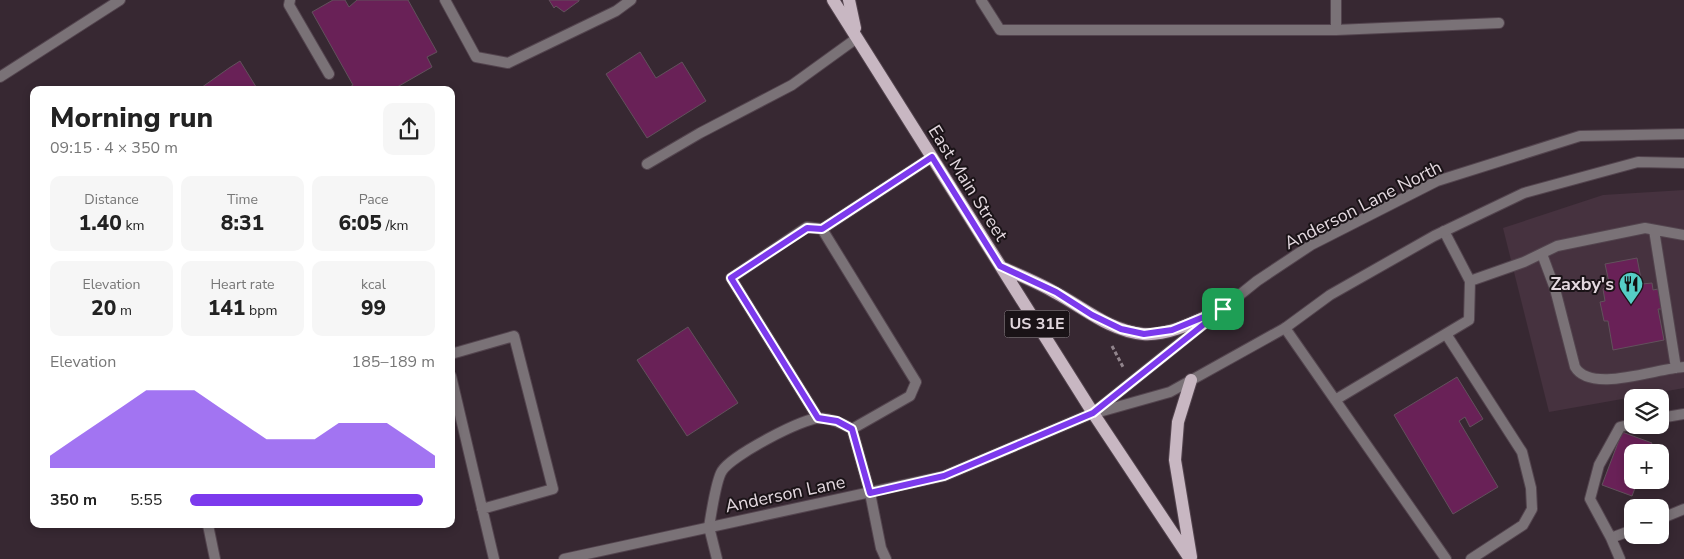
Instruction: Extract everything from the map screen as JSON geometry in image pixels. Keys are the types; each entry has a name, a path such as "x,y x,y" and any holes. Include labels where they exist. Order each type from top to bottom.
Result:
{"main road":[{"name":"East Main Street","path":"833,0 1093,413 1190,559"},
{"path":"849,0 857,38"},
{"path":"1000,266 1056,292 1092,315 1121,329 1144,334 1172,330 1223,309"},
{"path":"1190,559 1175,460 1178,422 1191,380"}],"street":[{"path":"0,77 120,0"},
{"path":"290,0 289,6 328,74"},
{"path":"445,0 476,58 508,64 616,11 631,0"},
{"path":"981,0 1000,30 1336,30 1499,23"},
{"path":"1336,0 1336,30"},
{"path":"647,164 700,133 792,85 857,38"},
{"name":"Anderson Lane North","path":"1093,413 1257,282 1311,245 1438,181 1580,136 1684,134"},
{"path":"818,418 731,278 807,228 822,229 932,157"},
{"path":"1093,413 1170,392 1285,328 1330,295 1444,231 1524,193 1638,162 1684,163"},
{"path":"1470,281 1542,254 1557,246 1645,228 1684,235"},
{"path":"822,229 916,382 910,396 852,429"},
{"path":"1542,254 1555,289 1575,367 1579,375 1587,379 1606,380 1680,367 1654,230"},
{"path":"1336,400 1469,320 1470,281 1444,231"},
{"path":"1285,328 1446,559"},
{"path":"1446,334 1522,452 1531,488 1532,509 1523,525 1471,559"},
{"path":"455,353 514,336 553,489 482,508"},
{"path":"455,393 494,559"},
{"name":"Anderson Lane","path":"564,559 944,476 1093,413"},
{"path":"1669,416 1684,414"},
{"path":"717,559 708,527 722,471 750,448 798,424 818,418 837,421 852,429 870,493 880,548 886,559"},
{"path":"1620,559 1590,499 1599,465 1620,427 1624,426"},
{"path":"1669,516 1684,510"},
{"path":"209,528 215,559"},
{"path":"1611,538 1624,533"}],"path":[{"path":"1110,341 1124,369"}],"shaded area":[{"path":"1684,190 1684,388 1669,391 1669,389 1624,389 1624,399 1549,412 1503,228 1603,195"}],"building":[{"path":"333,0 345,0 349,7 357,0 408,0 437,52 427,57 432,67 399,86 352,86 353,85 312,12"},
{"path":"549,0 579,1 564,12 556,6 554,8"},
{"path":"640,52 656,78 682,62 706,101 647,138 606,74"},
{"path":"240,61 256,86 204,86"},
{"name":"Zaxby's","path":"1637,258 1642,284 1652,283 1653,290 1658,289 1662,309 1658,309 1664,340 1613,350 1608,321 1604,321 1600,302 1605,301 1603,289 1610,287 1605,264"},
{"path":"688,327 738,403 687,436 637,360"},
{"path":"1457,377 1483,419 1470,427 1465,417 1459,421 1498,487 1453,514 1394,415"},
{"path":"1622,432 1652,443 1624,444 1624,489 1635,489 1632,496 1602,485"}],"place":[{"name":"Zaxby's","path":"1631,305"}],"route":[{"path":"932,157 1000,266 1056,292 1092,315 1121,329 1144,334 1172,330 1223,309 1093,413 944,476 870,493 852,429 837,421 818,418 731,278 807,228 822,229 932,157"}]}
